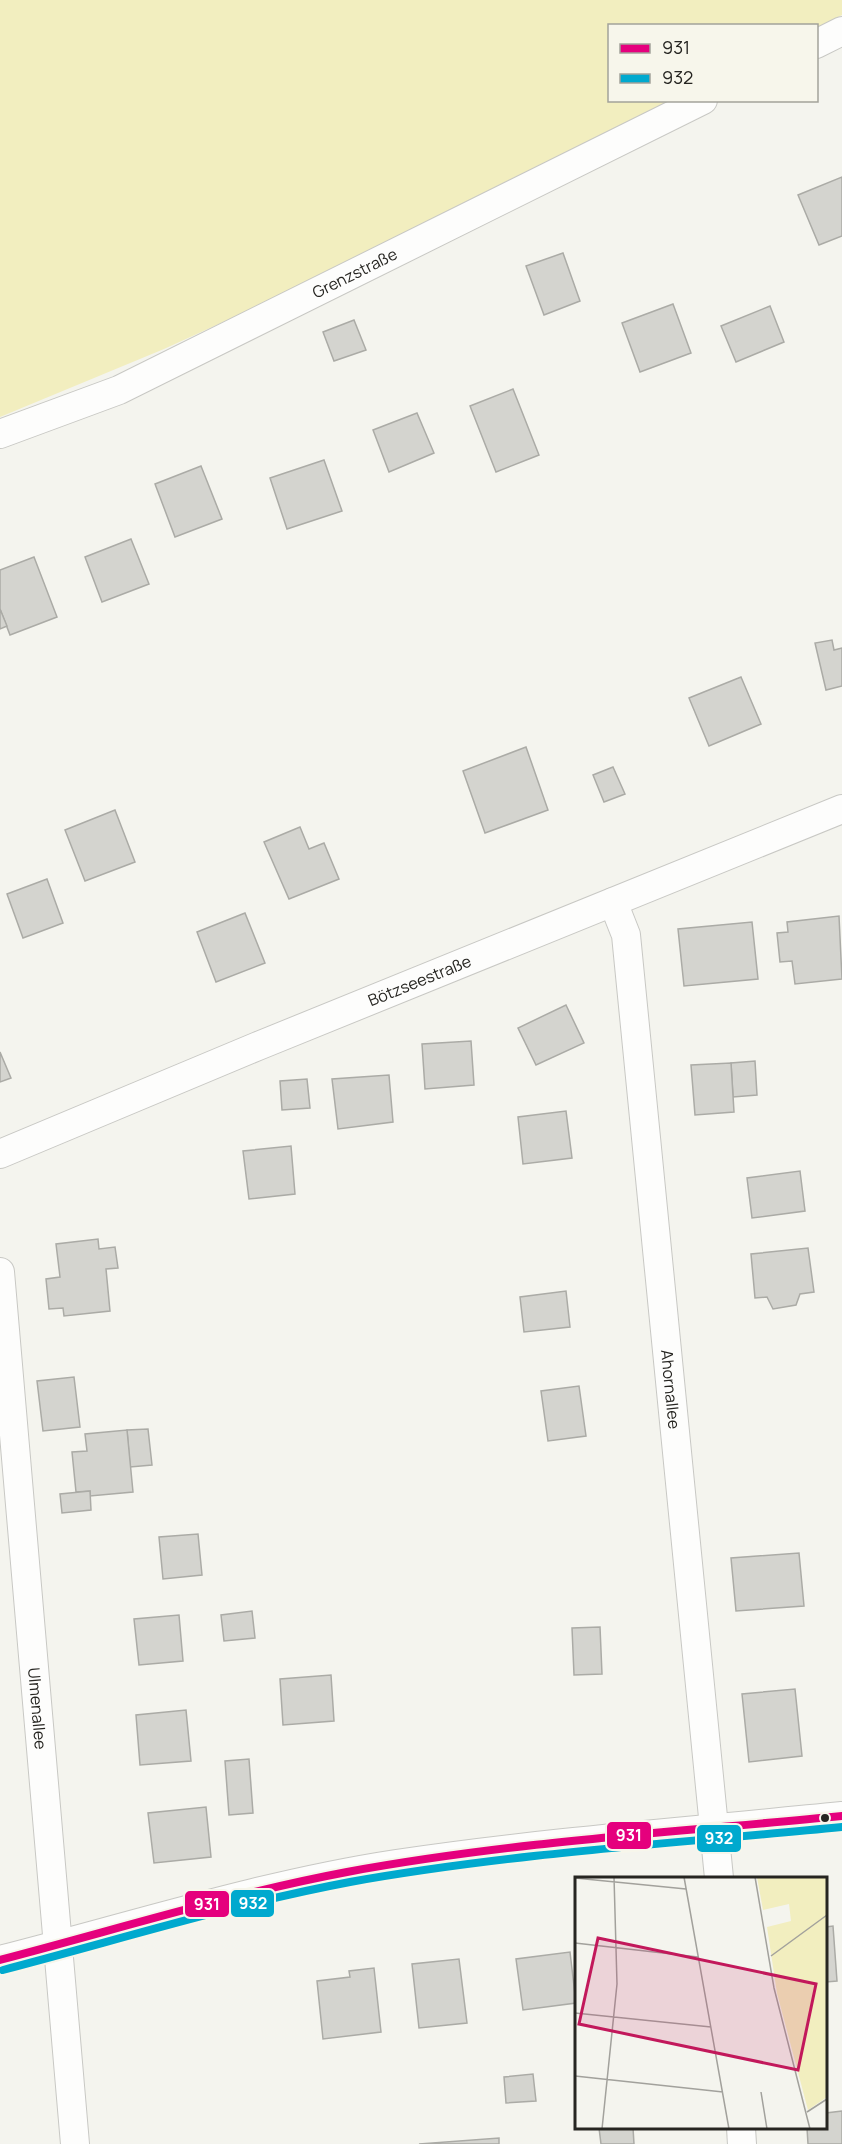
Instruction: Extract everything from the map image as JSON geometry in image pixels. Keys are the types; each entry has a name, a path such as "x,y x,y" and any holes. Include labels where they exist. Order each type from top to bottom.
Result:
{"street":[{"path":"818,43 842,31"},
{"name":"Grenzstraße","path":"0,434 119,390 699,102"},
{"name":"Bötzseestraße","path":"0,1154 258,1046 842,809"},
{"name":"Ahornallee","path":"613,902 626,935 719,1877"},
{"name":"Ulmenallee","path":"0,1272 75,2144"},
{"path":"0,1960 318,1879 395,1864 532,1847 842,1816"},
{"path":"741,2129 742,2144"}],"shaded area":[{"path":"0,0 842,0 842,15 818,27 818,24 608,24 608,102 668,102 309,283 164,349 0,417"}],"building":[{"path":"842,177 842,236 819,245 798,195"},
{"path":"563,253 580,301 544,315 526,266"},
{"path":"673,304 691,353 640,372 622,323"},
{"path":"770,306 784,342 736,362 721,326"},
{"path":"354,320 366,350 334,361 323,332"},
{"path":"513,389 539,455 496,472 470,406"},
{"path":"417,413 434,453 389,472 373,430"},
{"path":"324,460 342,511 287,529 270,478"},
{"path":"201,466 222,519 175,537 155,484"},
{"path":"131,539 149,584 102,602 85,557"},
{"path":"34,557 57,617 10,635 0,609 0,570"},
{"path":"0,609 7,626 0,629"},
{"path":"832,640 834,650 842,648 842,686 826,690 815,643"},
{"path":"741,677 761,724 709,746 689,698"},
{"path":"526,747 548,810 485,833 463,771"},
{"path":"613,767 625,794 604,802 593,775"},
{"path":"115,810 135,862 85,881 65,830"},
{"path":"300,827 309,849 324,843 339,879 289,899 264,842"},
{"path":"47,879 63,923 23,938 7,894"},
{"path":"245,913 265,963 216,982 197,932"},
{"path":"839,916 842,979 795,984 792,961 780,962 777,933 788,932 787,922"},
{"path":"752,922 758,979 684,986 678,929"},
{"path":"566,1005 584,1043 536,1065 518,1028"},
{"path":"471,1041 474,1085 425,1089 422,1044"},
{"path":"0,1052 11,1078 0,1082"},
{"path":"755,1061 757,1095 733,1097 731,1063"},
{"path":"731,1063 734,1112 695,1115 691,1065"},
{"path":"389,1075 393,1122 338,1129 332,1079"},
{"path":"307,1079 310,1108 282,1110 280,1081"},
{"path":"566,1111 572,1158 523,1164 518,1117"},
{"path":"291,1146 295,1194 249,1199 243,1151"},
{"path":"800,1171 805,1211 752,1218 747,1178"},
{"path":"98,1239 99,1249 115,1247 118,1268 106,1269 110,1311 64,1316 63,1308 49,1309 46,1279 60,1277 56,1244"},
{"path":"808,1248 814,1292 800,1294 796,1305 773,1309 767,1297 755,1298 751,1254"},
{"path":"566,1291 570,1327 524,1332 520,1297"},
{"path":"74,1377 80,1427 43,1431 37,1381"},
{"path":"579,1386 586,1436 548,1441 541,1391"},
{"path":"148,1429 152,1465 130,1467 127,1430"},
{"path":"127,1430 133,1492 90,1496 90,1491 76,1492 72,1452 87,1451 85,1434"},
{"path":"90,1491 91,1510 62,1513 60,1494"},
{"path":"198,1534 202,1575 163,1579 159,1537"},
{"path":"799,1553 804,1606 736,1611 731,1558"},
{"path":"252,1611 255,1638 224,1641 221,1615"},
{"path":"179,1615 183,1661 139,1665 134,1619"},
{"path":"600,1627 602,1674 574,1675 572,1628"},
{"path":"331,1675 334,1721 283,1725 280,1679"},
{"path":"795,1689 802,1756 749,1762 742,1694"},
{"path":"186,1710 191,1761 140,1765 136,1715"},
{"path":"249,1759 253,1813 229,1815 225,1761"},
{"path":"206,1807 211,1857 154,1863 148,1813"},
{"path":"833,1926 837,1981 827,1982 827,1927"},
{"path":"570,1952 575,2003 523,2010 516,1959"},
{"path":"459,1959 467,2023 419,2028 412,1964"},
{"path":"374,1968 381,2032 323,2039 317,1981 350,1977 349,1971"},
{"path":"533,2074 536,2101 506,2103 504,2077"},
{"path":"842,2111 842,2144 808,2144 807,2129 827,2129 827,2113"},
{"path":"599,2129 633,2129 634,2144 601,2144"},
{"path":"499,2138 499,2144 419,2144"}],"transit line":[{"name":"931","path":"0,1960 216,1902 347,1872 532,1845 842,1816"},
{"name":"932","path":"3,1970 219,1912 350,1882 534,1856 842,1827"}]}
